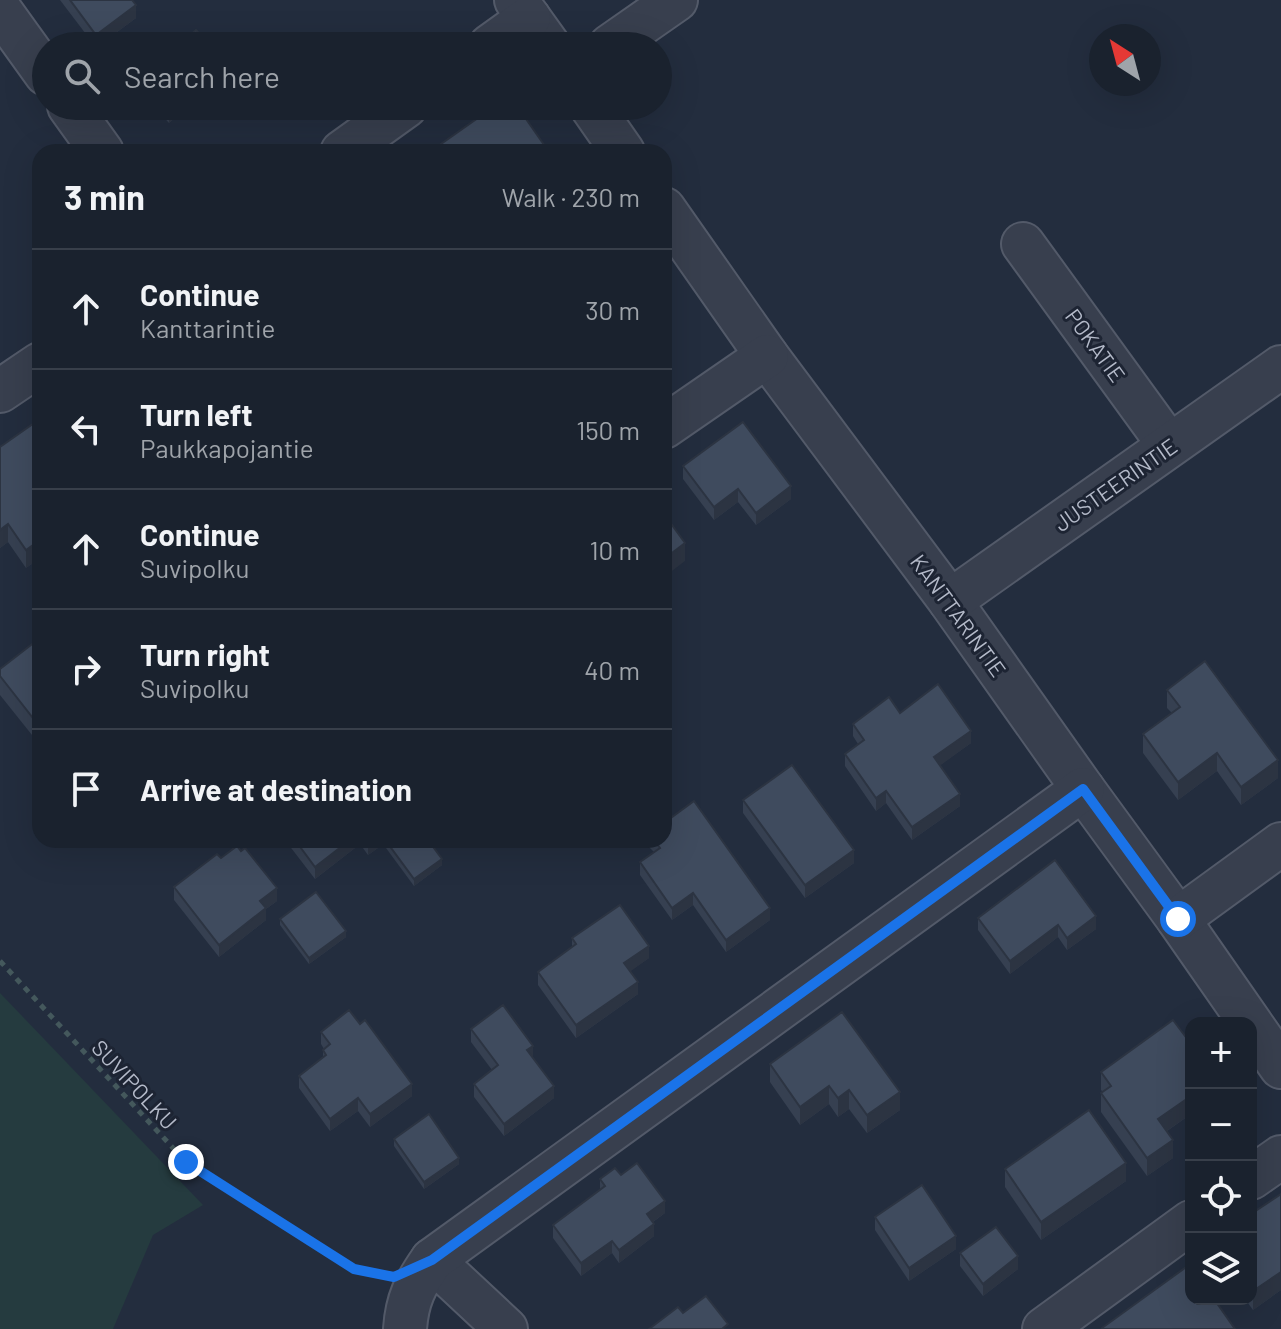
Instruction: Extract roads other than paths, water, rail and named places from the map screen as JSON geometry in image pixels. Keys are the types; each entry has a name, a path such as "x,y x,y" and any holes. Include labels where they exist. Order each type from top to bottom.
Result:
{"street":[{"path":"630,32 676,0"},
{"path":"0,10 32,55"},
{"path":"513,32 531,21"},
{"path":"79,120 96,144"},
{"path":"353,144 387,120"},
{"path":"601,120 617,144"},
{"name":"KANTTARINTIE","path":"672,220 767,356 950,601 1281,1067"},
{"name":"POKATIE","path":"1023,244 1169,445"},
{"path":"672,421 767,356"},
{"name":"JUSTEERINTIE","path":"950,601 1281,367"},
{"path":"0,391 32,369"},
{"path":"405,1329 407,1309 416,1282 432,1260 1083,789"},
{"path":"1178,919 1281,844"},
{"path":"1257,1174 1281,1157"},
{"path":"1044,1329 1185,1226"},
{"path":"432,1260 506,1329"}]}
